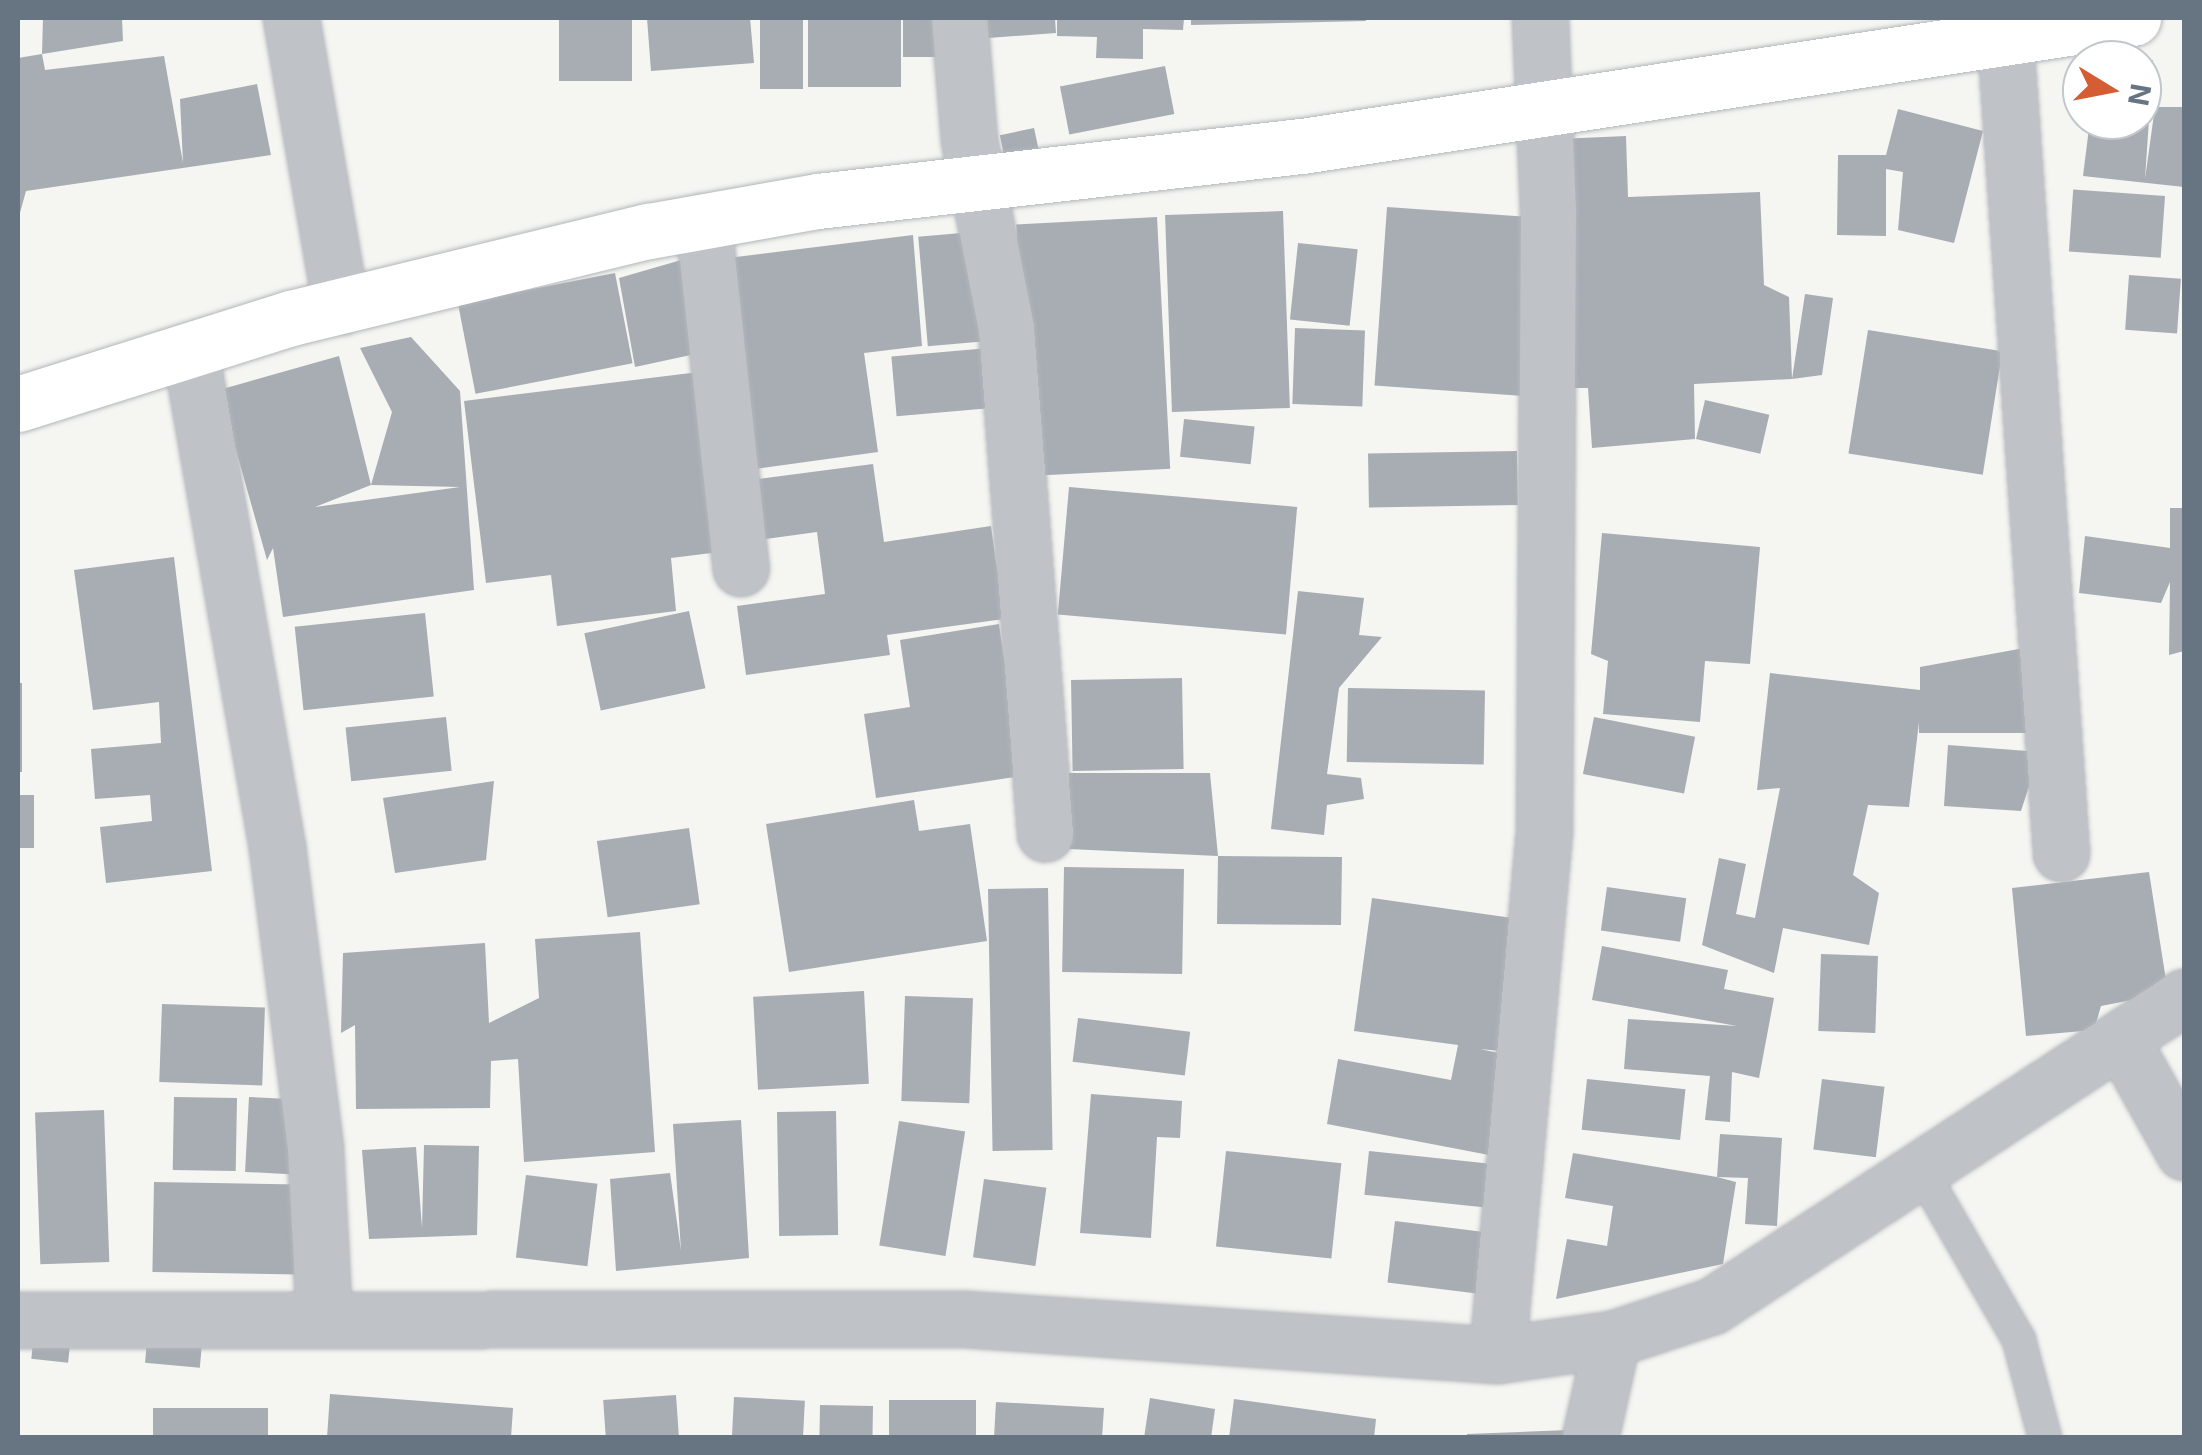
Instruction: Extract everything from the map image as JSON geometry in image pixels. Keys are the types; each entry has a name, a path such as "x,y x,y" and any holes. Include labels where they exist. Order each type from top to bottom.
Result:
{"street":[{"path":"291,18 335,266"},
{"path":"959,18 971,139 1006,329 1045,833"},
{"path":"18,404 190,350 335,266 703,221 971,139 1302,146 1542,56 2005,38 2133,18"},
{"path":"2005,38 2061,853"},
{"path":"1497,1355 1544,832 1542,56"},
{"path":"703,221 741,568"},
{"path":"190,350 276,848 315,1148 324,1318"},
{"path":"18,1320 965,1319 1497,1355 1612,1340 1712,1306 1927,1182 2129,1054 2184,997"},
{"path":"2129,1054 2181,1146"},
{"path":"1590,1438 1612,1340"}],"lane":[{"path":"1927,1182 1970,1245 2019,1340 2044,1438"}],"building":[{"path":"43,18 122,18 123,41 42,54"},
{"path":"559,18 632,18 632,81 559,81"},
{"path":"647,18 750,18 754,63 651,71"},
{"path":"760,18 803,18 803,89 760,89"},
{"path":"808,18 901,18 901,87 808,87"},
{"path":"903,18 953,18 953,57 903,57"},
{"path":"986,18 1055,18 1056,33 988,38"},
{"path":"1057,18 1184,18 1183,30 1143,29 1143,59 1096,58 1097,37 1057,36"},
{"path":"1191,18 1366,18 1366,21 1191,25"},
{"path":"42,54 45,70 164,56 183,163 180,99 257,84 271,155 26,191 18,220 18,58"},
{"path":"1165,66 1174,114 1069,135 1060,86"},
{"path":"2162,107 2184,107 2184,187 2083,176 2088,140 2148,140 2145,179 2150,140 2162,140"},
{"path":"1898,109 1983,131 1954,243 1898,230 1903,172 1886,169 1886,236 1837,235 1838,155 1886,155"},
{"path":"1034,128 1040,157 1006,165 1000,135"},
{"path":"1626,136 1628,197 1760,192 1764,285 1789,297 1792,379 1694,384 1695,439 1592,448 1588,388 1568,388 1559,139"},
{"path":"2073,190 2165,196 2161,258 2069,251"},
{"path":"1387,207 1533,217 1520,396 1375,386"},
{"path":"1283,211 1290,408 1172,412 1165,215"},
{"path":"1157,217 1170,469 1029,476 1016,224"},
{"path":"984,231 994,341 928,346 918,237"},
{"path":"913,235 922,346 864,353 878,452 741,471 712,260"},
{"path":"1298,243 1358,249 1350,326 1290,320"},
{"path":"702,254 714,350 635,367 619,278"},
{"path":"615,273 633,363 475,394 458,304"},
{"path":"2129,275 2181,279 2177,333 2125,330"},
{"path":"1805,294 1833,298 1822,375 1792,379"},
{"path":"1295,328 1365,330 1362,406 1292,404"},
{"path":"1868,330 2002,351 1983,475 1848,453"},
{"path":"411,337 460,391 474,590 283,617 273,548 267,560 219,390 339,356 371,485 392,412 360,348","holes":["371,485 460,487 315,507"]},
{"path":"989,348 994,408 897,416 891,357"},
{"path":"715,370 736,550 671,558 676,611 557,626 551,575 486,583 464,401"},
{"path":"1705,400 1769,415 1760,454 1696,439"},
{"path":"1184,419 1255,426 1251,464 1180,457"},
{"path":"1517,451 1518,505 1369,508 1368,454"},
{"path":"873,464 884,542 991,526 1004,619 887,635 890,655 746,675 737,606 825,594 817,532 759,540 751,480"},
{"path":"1069,487 1297,507 1286,634 1058,615"},
{"path":"2170,508 2184,508 2184,651 2169,655 2170,582 2161,603 2079,593 2085,536 2170,548"},
{"path":"1602,533 1760,547 1750,664 1705,661 1700,722 1603,714 1608,661 1591,654"},
{"path":"174,557 212,871 106,883 100,827 152,821 150,795 95,799 91,749 161,743 159,702 93,710 74,570"},
{"path":"1298,591 1364,598 1359,635 1382,637 1339,688 1327,774 1361,778 1364,799 1327,805 1324,835 1271,829"},
{"path":"689,611 705,688 601,711 584,633"},
{"path":"425,613 434,697 303,710 295,627"},
{"path":"999,624 1021,776 876,798 864,714 910,707 900,640"},
{"path":"2036,646 2038,733 1919,733 1919,722 1909,807 1868,805 1853,875 1879,893 1869,945 1783,928 1774,973 1702,945 1719,858 1746,864 1736,914 1755,918 1780,788 1757,790 1770,673 1920,690 1920,667"},
{"path":"1182,678 1184,769 1073,771 1071,680"},
{"path":"18,683 22,683 22,772 18,772"},
{"path":"1348,688 1485,690 1484,764 1347,762"},
{"path":"446,717 452,771 351,781 346,728"},
{"path":"1594,717 1695,737 1684,794 1583,774"},
{"path":"1948,745 2040,752 2021,811 1944,806"},
{"path":"1069,773 1210,773 1218,856 1069,849"},
{"path":"494,781 486,860 395,873 383,798"},
{"path":"18,795 34,795 34,848 18,848"},
{"path":"914,800 919,831 970,824 987,941 789,972 766,824"},
{"path":"689,828 700,904 608,917 597,841"},
{"path":"1218,856 1342,857 1341,925 1217,924"},
{"path":"1064,867 1184,869 1182,974 1062,972"},
{"path":"2149,872 2168,993 2101,1006 2094,1030 2026,1036 2012,888"},
{"path":"1607,887 1686,898 1680,942 1601,931"},
{"path":"1048,888 1053,1150 993,1151 988,889"},
{"path":"1372,898 1519,919 1501,1051 1480,1049 1508,1055 1489,1155 1327,1124 1338,1059 1451,1080 1458,1045 1354,1031"},
{"path":"640,932 655,1152 524,1162 518,1059 491,1061 490,1108 356,1109 355,1025 341,1033 343,953 485,943 489,1023 539,998 535,939"},
{"path":"1602,946 1728,970 1724,989 1774,998 1759,1078 1732,1072 1730,1122 1705,1120 1710,1076 1624,1069 1628,1019 1737,1026 1592,1000"},
{"path":"1821,954 1878,956 1875,1033 1818,1031"},
{"path":"864,991 869,1084 758,1090 753,997"},
{"path":"905,996 973,998 969,1103 901,1101"},
{"path":"162,1004 265,1008 262,1086 159,1082"},
{"path":"1078,1018 1190,1032 1185,1075 1073,1062"},
{"path":"1587,1079 1685,1089 1680,1140 1582,1130"},
{"path":"1822,1079 1885,1087 1876,1157 1813,1149"},
{"path":"1091,1094 1182,1101 1180,1138 1157,1137 1151,1238 1080,1233"},
{"path":"174,1097 237,1098 236,1171 173,1170"},
{"path":"249,1097 294,1099 290,1174 245,1172"},
{"path":"104,1110 109,1262 40,1264 35,1112"},
{"path":"836,1111 838,1235 779,1236 777,1112"},
{"path":"741,1120 749,1258 616,1271 610,1179 670,1173 681,1251 673,1124"},
{"path":"899,1121 965,1131 945,1256 879,1245"},
{"path":"1720,1134 1782,1138 1777,1226 1745,1224 1748,1178 1717,1177"},
{"path":"424,1145 479,1146 477,1235 369,1239 362,1150 416,1147 422,1228"},
{"path":"1226,1151 1341,1163 1331,1259 1216,1246"},
{"path":"1369,1151 1502,1165 1498,1209 1364,1195"},
{"path":"1573,1153 1736,1182 1723,1264 1556,1299 1567,1239 1607,1246 1613,1206 1565,1198"},
{"path":"526,1175 597,1184 587,1266 516,1257"},
{"path":"984,1179 1046,1188 1035,1266 973,1257"},
{"path":"154,1182 315,1185 313,1275 152,1272"},
{"path":"1395,1221 1494,1233 1487,1295 1387,1283"},
{"path":"148,1329 203,1334 200,1368 145,1363"},
{"path":"34,1333 71,1337 68,1363 31,1359"},
{"path":"330,1394 513,1408 511,1438 327,1438"},
{"path":"676,1395 679,1438 606,1438 603,1400"},
{"path":"734,1397 805,1401 803,1438 732,1438"},
{"path":"1150,1398 1215,1409 1211,1438 1144,1438"},
{"path":"1234,1399 1376,1419 1374,1438 1229,1438"},
{"path":"889,1400 976,1400 976,1438 889,1438"},
{"path":"996,1402 1104,1408 1102,1438 994,1438"},
{"path":"820,1405 873,1406 872,1438 819,1438"},
{"path":"153,1408 268,1408 268,1438 153,1438"},
{"path":"1569,1430 1570,1438 1467,1438 1467,1434"}]}
